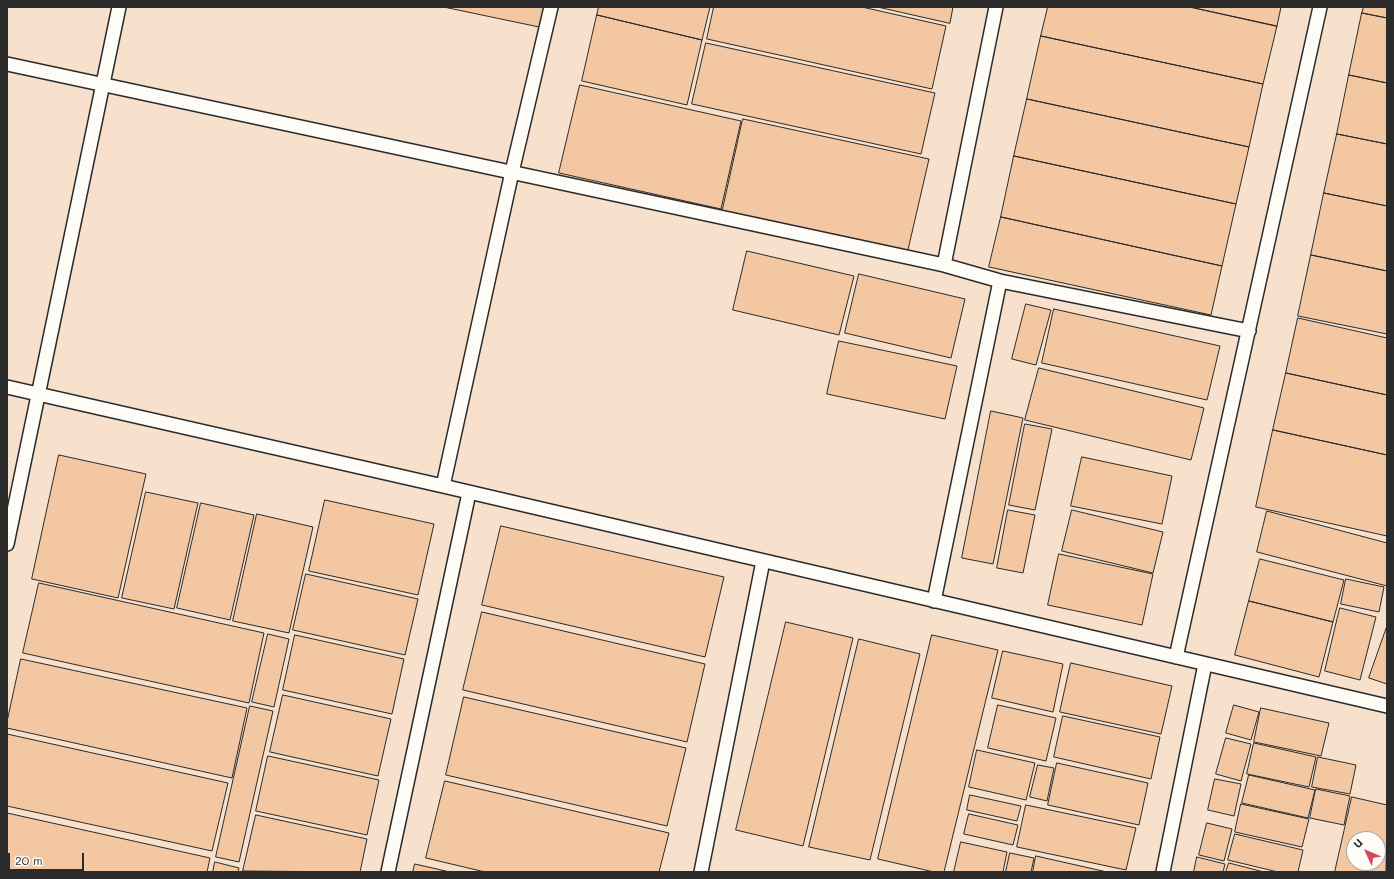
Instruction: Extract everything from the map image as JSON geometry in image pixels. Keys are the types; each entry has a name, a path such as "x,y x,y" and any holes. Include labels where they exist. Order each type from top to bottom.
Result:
{"lane":[{"path":"7,544 119,7"},
{"path":"443,486 512,172 551,7"},
{"path":"944,265 996,7"},
{"path":"1176,657 1320,7"},
{"path":"7,64 944,265 1000,281 1249,331"},
{"path":"934,601 1000,281"},
{"path":"7,387 443,486 1387,706"},
{"path":"388,872 469,493"},
{"path":"701,872 763,561"},
{"path":"1163,872 1205,664"}],"shaded area":[{"path":"7,7 1387,7 1387,872 7,872"}],"building":[{"path":"444,7 546,7 541,27"},
{"path":"599,7 710,7 702,40 597,15"},
{"path":"714,7 862,7 946,26 932,89 707,39"},
{"path":"878,7 953,7 950,23"},
{"path":"1048,7 1190,7 1277,26 1263,84 1041,36"},
{"path":"1190,7 1281,7 1277,26"},
{"path":"1364,7 1387,7 1387,18 1362,13"},
{"path":"1362,13 1387,18 1387,83 1349,75"},
{"path":"597,15 702,40 687,105 582,81"},
{"path":"1041,36 1263,84 1249,147 1027,99"},
{"path":"706,43 935,93 921,154 692,104"},
{"path":"1349,75 1387,83 1387,144 1337,134"},
{"path":"580,85 741,121 721,209 559,173"},
{"path":"1027,99 1249,147 1236,204 1014,156"},
{"path":"743,119 929,159 907,254 722,213"},
{"path":"1337,134 1387,144 1387,206 1324,193"},
{"path":"1014,156 1236,204 1222,266 1001,217"},
{"path":"1324,193 1387,206 1387,271 1311,255"},
{"path":"1001,217 1222,266 1211,315 989,267"},
{"path":"747,251 854,276 839,335 733,310"},
{"path":"1311,255 1387,271 1387,334 1298,316"},
{"path":"859,274 965,299 951,358 845,333"},
{"path":"1026,304 1051,310 1036,365 1012,359"},
{"path":"1054,309 1220,346 1207,400 1042,363"},
{"path":"1298,318 1387,338 1387,395 1286,373"},
{"path":"839,341 957,366 945,419 827,394"},
{"path":"1039,368 1204,408 1191,460 1025,420"},
{"path":"1286,373 1387,395 1387,455 1273,430"},
{"path":"991,411 1023,418 993,564 962,558"},
{"path":"1025,424 1052,429 1035,510 1009,505"},
{"path":"1273,430 1387,455 1387,536 1256,507"},
{"path":"59,455 146,474 118,598 32,579"},
{"path":"1082,457 1172,476 1162,524 1071,506"},
{"path":"146,492 198,503 174,609 122,598"},
{"path":"325,500 434,524 418,595 309,571"},
{"path":"201,503 254,515 230,620 177,608"},
{"path":"1008,510 1035,515 1023,573 997,568"},
{"path":"1072,510 1163,532 1153,573 1062,551"},
{"path":"1267,511 1387,543 1387,586 1257,552"},
{"path":"257,514 313,527 289,633 233,621"},
{"path":"501,526 724,577 705,657 482,605"},
{"path":"1059,554 1153,574 1142,625 1048,605"},
{"path":"1260,559 1344,580 1333,622 1249,601"},
{"path":"306,574 418,599 405,655 293,630"},
{"path":"1346,579 1384,587 1379,612 1341,604"},
{"path":"39,583 264,633 249,703 23,653"},
{"path":"1249,601 1333,622 1319,677 1235,655"},
{"path":"1340,608 1376,617 1360,680 1325,671"},
{"path":"482,612 705,664 687,742 463,690"},
{"path":"786,622 853,638 803,846 736,830"},
{"path":"1387,626 1387,684 1369,678"},
{"path":"268,634 289,639 274,707 252,702"},
{"path":"295,635 404,659 392,714 283,690"},
{"path":"932,635 998,650 944,872 934,872 878,859"},
{"path":"859,639 920,654 870,860 809,847"},
{"path":"1003,651 1063,664 1053,712 992,698"},
{"path":"21,659 247,708 232,778 7,728"},
{"path":"1071,663 1172,686 1161,734 1060,712"},
{"path":"283,695 391,719 378,776 270,752"},
{"path":"464,697 686,748 667,826 446,775"},
{"path":"998,705 1056,718 1046,761 988,748"},
{"path":"1234,705 1259,712 1251,740 1226,733"},
{"path":"250,706 273,711 239,862 216,857"},
{"path":"1261,708 1329,723 1321,756 1254,742"},
{"path":"1063,716 1160,737 1151,779 1054,757"},
{"path":"7,734 228,783 212,851 7,806"},
{"path":"1226,738 1251,744 1241,781 1216,774"},
{"path":"1254,743 1316,757 1309,787 1247,774"},
{"path":"977,750 1035,763 1026,800 969,787"},
{"path":"268,756 379,780 367,835 256,811"},
{"path":"1318,757 1356,765 1350,794 1312,787"},
{"path":"1057,763 1148,783 1139,825 1048,805"},
{"path":"1038,765 1054,768 1047,801 1030,797"},
{"path":"1249,775 1315,790 1308,818 1242,803"},
{"path":"1215,779 1241,784 1234,816 1208,810"},
{"path":"445,781 669,833 659,872 485,872 426,858"},
{"path":"1316,789 1350,796 1344,825 1310,818"},
{"path":"970,795 1021,806 1017,821 967,810"},
{"path":"1352,797 1387,805 1386,872 1335,872"},
{"path":"1241,804 1309,819 1302,847 1235,832"},
{"path":"1026,805 1136,828 1126,870 1017,847"},
{"path":"7,813 210,858 207,872 7,872"},
{"path":"969,814 1018,825 1013,845 964,834"},
{"path":"256,815 367,839 360,872 243,871"},
{"path":"1207,823 1232,829 1224,861 1199,855"},
{"path":"1235,834 1303,850 1298,872 1278,872 1228,860"},
{"path":"961,842 1007,852 1003,872 954,872"},
{"path":"1010,853 1034,858 1031,872 1006,872"},
{"path":"1036,856 1107,872 1033,872"},
{"path":"1197,857 1225,864 1223,872 1194,872"},
{"path":"215,862 239,868 238,872 213,872"},
{"path":"1229,863 1264,872 1226,872"},
{"path":"415,864 450,872 413,872"}]}
